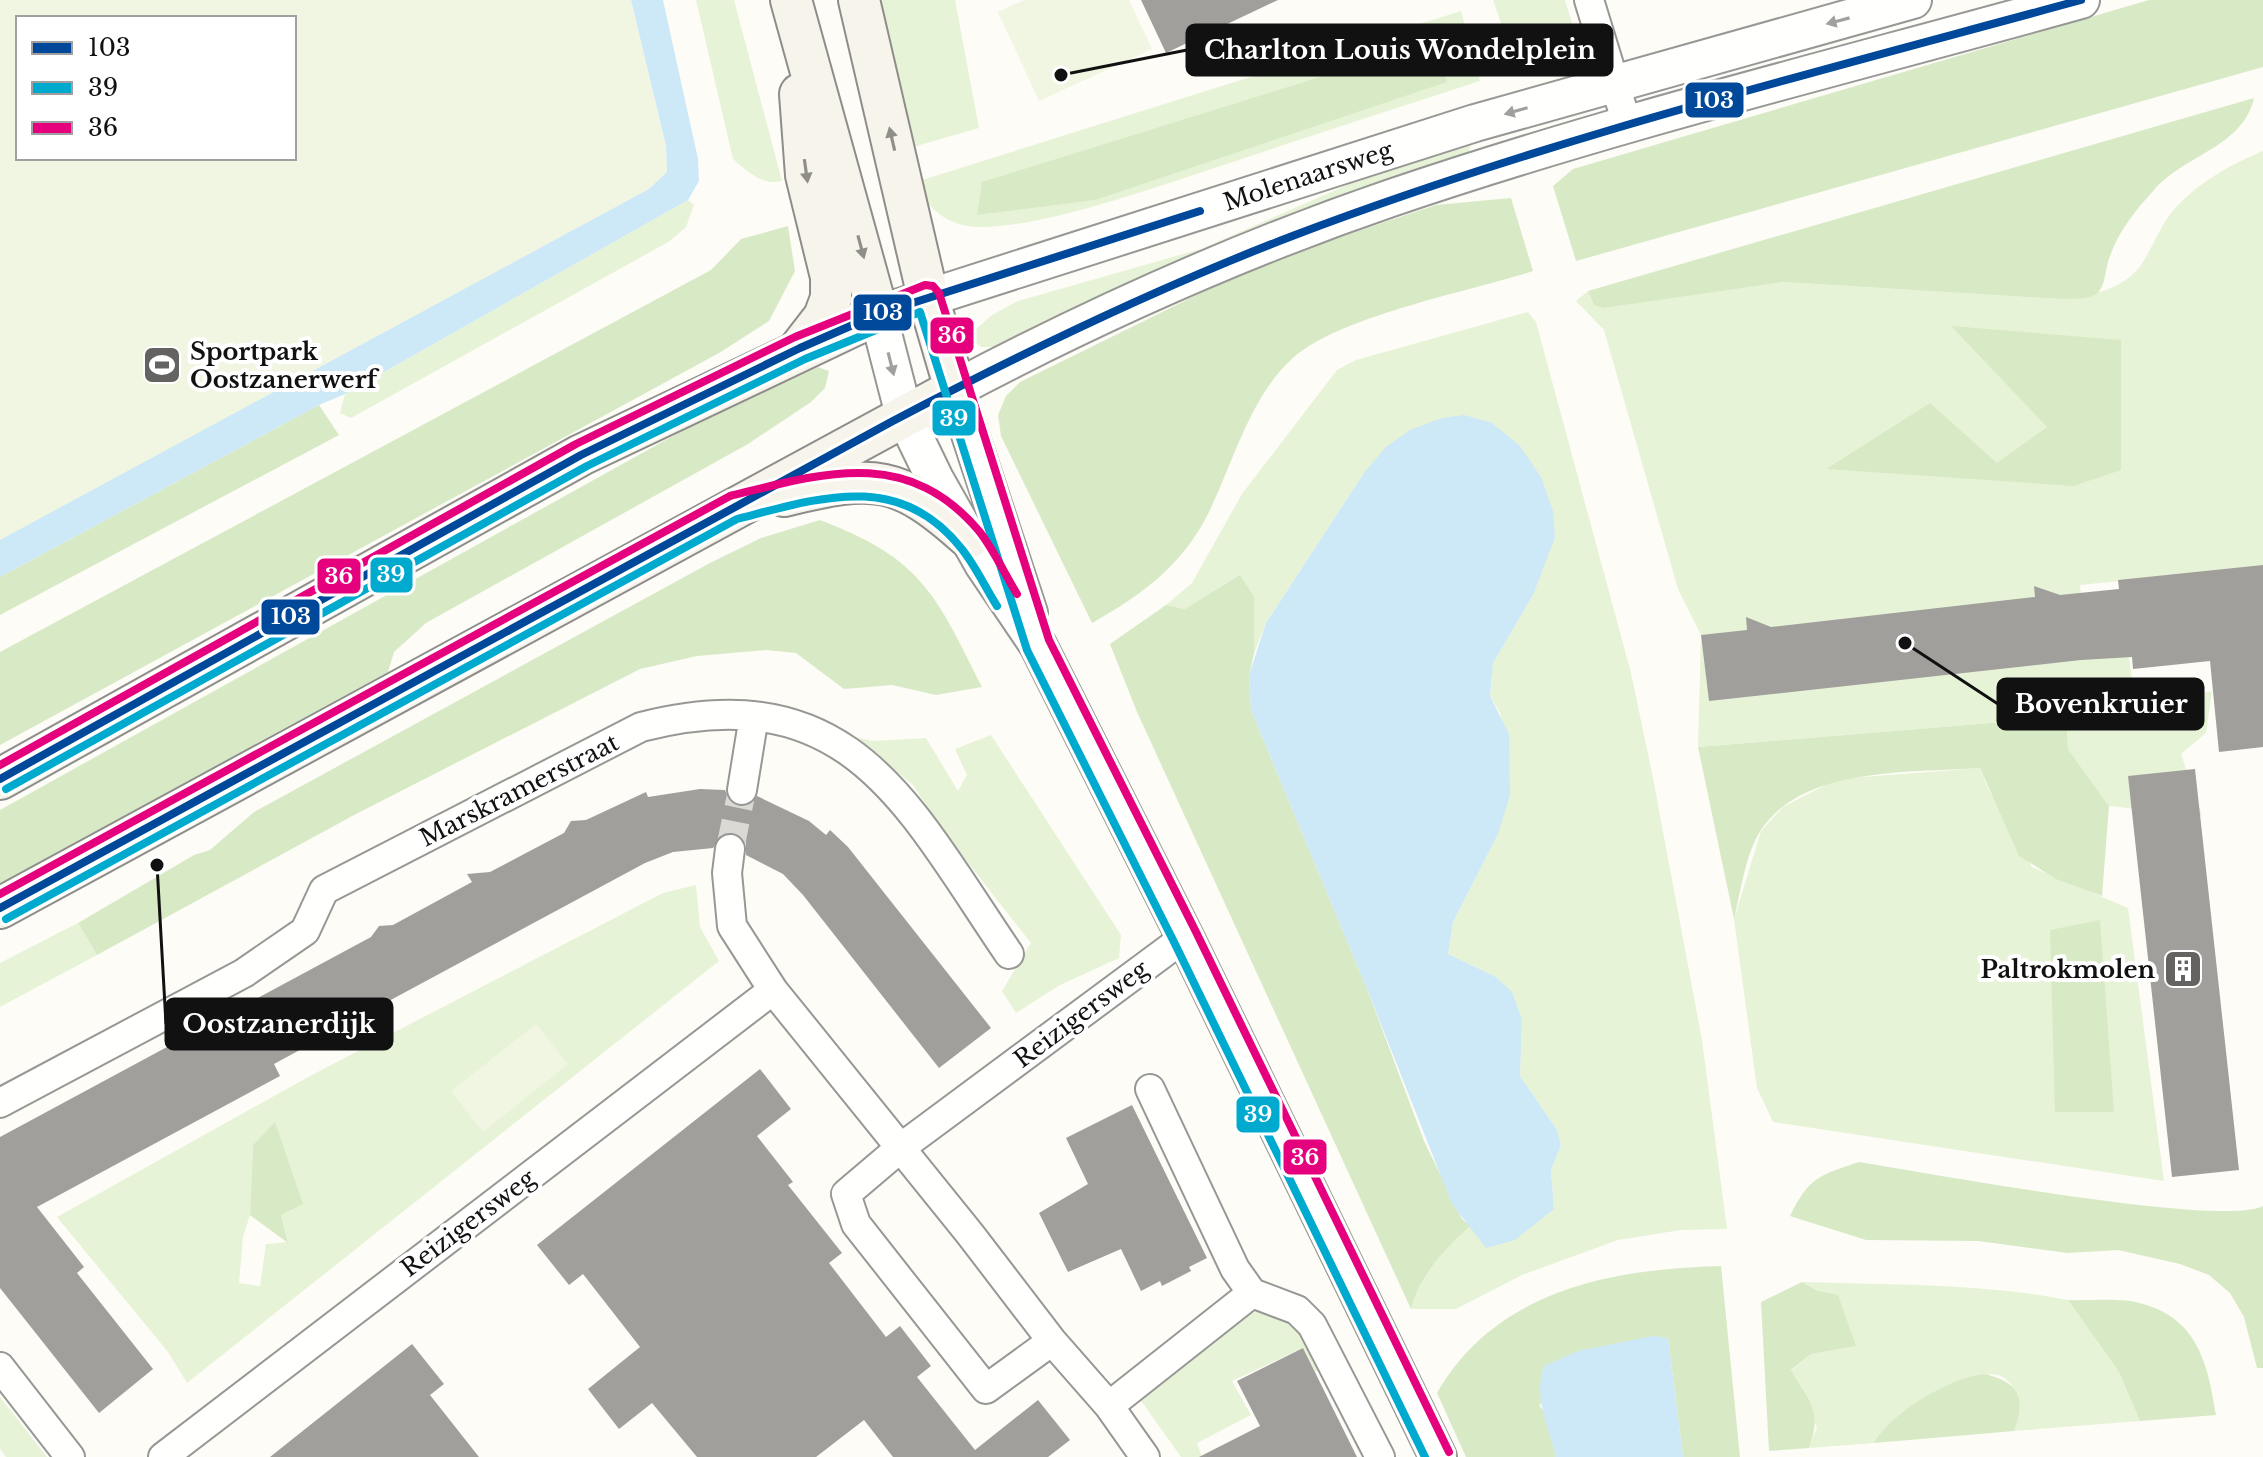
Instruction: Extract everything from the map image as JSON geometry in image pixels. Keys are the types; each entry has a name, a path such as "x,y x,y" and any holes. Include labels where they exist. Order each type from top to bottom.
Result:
{"main road":[{"path":"859,0 928,297 955,389"},
{"path":"793,5 878,314"},
{"path":"793,5 806,175 831,277 831,298 824,317 800,348"},
{"name":"Molenaarsweg","path":"0,779 581,455 800,348 878,314"},
{"name":"Molenaarsweg","path":"0,908 955,389"},
{"path":"733,508 833,484 864,481 896,488 928,501 969,538"}],"street":[{"path":"1589,0 1628,127"},
{"name":"Molenaarsweg","path":"878,314 1557,98 1913,0"},
{"name":"Molenaarsweg","path":"955,389 1028,350 1210,269 1393,198 1571,143 2081,0"},
{"path":"878,314 904,415 969,538 1038,645 1185,937 1438,1457"},
{"path":"955,389 1038,645"},
{"name":"Marskramerstraat","path":"0,1103 244,973 305,931 324,890 627,734 687,715 754,716 824,733 872,767 907,804 1009,954"},
{"path":"742,790 754,716"},
{"path":"730,849 727,873 732,926 773,990 1052,1341 1109,1406 1145,1457"},
{"name":"Reizigersweg","path":"1052,1341 986,1389 856,1224 846,1194 899,1149 1185,937"},
{"name":"Reizigersweg","path":"163,1457 773,990"},
{"path":"1150,1089 1235,1269 1252,1293 1297,1310 1312,1325 1380,1457"},
{"path":"1109,1406 1252,1293"},
{"path":"0,1367 70,1457"}],"green space":[{"name":"Sportpark Oostzanerwerf","path":"0,0 631,0 666,147 667,172 649,189 0,541"},
{"path":"696,0 734,0 782,181 761,179 733,159"},
{"path":"870,0 955,0 979,128 906,149"},
{"path":"1024,0 1129,0 1152,49 1039,101 998,12"},
{"path":"1493,0 1565,0 1582,56 1518,73"},
{"path":"2149,0 2263,0 2263,67 1576,261 1553,186 1573,169"},
{"path":"1461,11 1480,81 1129,196 1053,217 987,227 955,223 940,215 923,197 916,182"},
{"path":"1433,42 1447,82 1095,200 977,215 982,182"},
{"path":"2254,98 2248,115 2238,128 2166,178 2140,206 2116,242 2101,289 2091,297 2059,299 1784,282 1603,308 1594,305 1588,291"},
{"path":"1471,143 1469,152 1421,168 1366,199 999,347 981,347 975,342 976,329 992,315 1018,301 1201,249 1425,151"},
{"path":"2263,151 2263,567 2080,585 2083,613 2122,609 2136,706 2212,691 2206,733 2181,754 2202,816 2109,806 2068,749 2065,717 1698,747 1701,635 1678,589 1604,330 1576,301 1588,291 1594,305 1784,282 2059,299 2093,294 2125,281 2133,274 2168,217 2189,194 2219,173"},
{"path":"1511,198 1533,271 1374,317 1316,342 1294,357 1266,390 1254,410 1209,512 1187,548 1144,590 1092,623 1001,436 998,415 1006,396 1020,382 1219,284 1307,248 1436,205"},
{"path":"688,200 694,205 686,227 670,241 351,418 340,413 345,394"},
{"path":"788,226 795,271 769,321 719,353 0,745 0,652 711,270 741,239"},
{"path":"1528,312 1536,322 1631,673 1702,1040 1727,1229 1681,1230 1618,1240 1522,1275 1456,1309 1411,1309 1434,1261 1462,1231 1493,1220 1554,1209 1551,1170 1561,1145 1557,1130 1520,1076 1522,1019 1512,993 1496,977 1448,954 1453,922 1498,834 1501,715 1490,696 1493,663 1533,595 1364,473 1266,623 1254,654 1254,597 1185,609 1166,605 1192,583 1242,494 1337,370 1356,360"},
{"path":"1951,326 2121,340 2121,470 2073,486 1826,469 1930,403 1997,463 2047,427"},
{"path":"818,367 829,371 825,388 811,402 748,444 426,623 394,652 388,672 0,883 0,810 698,422"},
{"path":"319,405 339,435 0,615 0,577"},
{"path":"820,520 882,549 922,583 951,627 982,687 936,695 892,685 844,689 796,653 766,650 697,656 640,669 356,814 97,955 78,923 194,855 210,850 254,812 710,563 761,538"},
{"path":"1240,575 1254,597 1254,654 1249,675 1251,710 1367,989 1424,1141 1462,1219 1470,1226 1434,1263 1411,1309 1137,712 1110,644 1166,605 1185,609"},
{"path":"2066,717 2068,749 2109,806 2102,896 2056,879 2019,856 1980,768 1923,771 1861,777 1831,784 1803,794 1780,809 1761,830 1751,851 1734,919 1698,747"},
{"path":"991,735 1121,935 1119,958 1060,985 1016,1013 1002,991 1031,943 943,831 913,785 852,736 872,741 926,738 958,791 967,775 955,749"},
{"path":"1980,768 2032,867 2128,908 2164,1181 1773,1122 1757,1088 1734,919 1761,831 1783,807 1837,779"},
{"path":"696,885 700,927 719,961 187,1383 168,1352 57,1217 310,1076 663,893","holes":["275,1123 281,1215 288,1242 266,1244 260,1286 239,1283 243,1237 250,1215 253,1145"]},
{"path":"2100,920 2114,1112 2055,1112 2050,930"},
{"path":"78,923 97,955 0,1007 0,963"},
{"path":"536,1024 568,1064 483,1132 451,1091"},
{"path":"275,1122 303,1204 281,1215 288,1243 250,1215 253,1145"},
{"path":"1859,1162 2134,1204 2237,1211 2263,1206 2263,1368 2257,1368 2244,1317 2230,1293 2209,1275 2180,1264 2118,1250 2068,1253 1978,1241 1866,1240 1790,1216 1803,1193 1817,1179"},
{"path":"1721,1266 1740,1457 1683,1457 1668,1338 1539,1405 1546,1415 1556,1457 1466,1457 1437,1393 1462,1358 1491,1330 1524,1308 1598,1280 1680,1268"},
{"path":"1802,1282 2002,1290 2068,1300 2119,1372 2140,1421 2014,1431 2017,1412 2015,1392 2004,1378 1995,1374 1969,1379 1922,1400 1894,1420 1874,1443 1809,1448 1817,1427 1791,1371 1811,1354 1855,1346 1818,1291"},
{"path":"1802,1282 1818,1291 1838,1295 1856,1346 1811,1354 1791,1370 1812,1407 1813,1435 1809,1448 1769,1451 1761,1302"},
{"path":"2068,1300 2134,1302 2162,1311 2176,1321 2197,1346 2204,1362 2216,1415 2140,1421 2119,1372"},
{"path":"1266,1308 1300,1324 1326,1365 1315,1372 1303,1348 1232,1381 1251,1415 1197,1443 1202,1457 1181,1457 1137,1395 1234,1320"},
{"path":"1985,1374 2006,1382 2017,1394 2019,1409 2014,1431 1874,1443 1894,1420 1923,1398 1955,1382"},
{"path":"0,1397 47,1457 6,1457 0,1449"}],"water":[{"path":"631,0 663,0 698,159 699,181 688,200 345,394 319,405 0,577 0,540 649,189 667,172 666,146"},
{"path":"1464,415 1492,423 1520,446 1541,477 1553,511 1555,537 1533,595 1493,663 1490,696 1509,734 1510,795 1498,834 1453,922 1448,954 1496,977 1512,992 1522,1019 1520,1076 1557,1130 1561,1145 1551,1170 1554,1209 1515,1240 1486,1248 1452,1204 1251,710 1249,675 1266,623 1364,473 1386,447 1410,430 1442,418"},
{"path":"1653,1336 1668,1338 1683,1457 1556,1457 1541,1401 1544,1366 1578,1351"}],"building":[{"path":"1141,0 1278,0 1166,53"},
{"path":"2263,565 2263,747 2219,752 2210,661 2133,669 2132,657 2081,660 1709,701 1701,635 1747,630 1746,617 1771,627 2035,597 2034,586 2060,595 2119,589 2118,580"},
{"name":"Paltrokmolen","path":"2195,769 2239,1170 2172,1177 2128,776"},
{"path":"700,789 725,790 731,803 740,807 749,806 757,796 809,821 826,835 830,830 848,847 991,1028 939,1068 803,895 783,874 746,855 746,843 740,835 724,833 713,848 673,852 645,863 387,1002 391,1010 359,1027 355,1020 274,1064 280,1076 37,1207 84,1267 77,1273 153,1369 99,1413 0,1288 0,1137 371,937 379,926 393,925 472,882 467,874 490,872 564,833 571,821 586,820 646,792 648,797"},
{"path":"760,1069 791,1109 757,1136 793,1182 788,1185 842,1253 829,1263 886,1337 900,1326 931,1366 917,1377 975,1450 1038,1400 1070,1440 1048,1457 893,1457 864,1420 816,1457 697,1457 652,1403 619,1429 588,1389 640,1347 583,1274 569,1285 537,1245"},
{"path":"1132,1105 1207,1258 1189,1267 1191,1271 1162,1286 1160,1281 1141,1291 1121,1249 1068,1272 1039,1213 1088,1184 1066,1138"},
{"path":"412,1344 444,1384 430,1395 479,1457 270,1457"},
{"path":"1303,1348 1357,1457 1199,1457 1260,1426 1237,1381"}],"tunnel":[{"path":"730,849 742,790"}],"transit line":[{"name":"103","path":"0,908 891,422 1040,346 1141,299 1295,235 1489,167 1784,80 2081,0"},
{"name":"103","path":"0,779 581,455 800,348 878,314 1200,211"},
{"name":"36","path":"0,765 576,444 795,337 925,285 933,286 939,293 1049,640 1196,932 1449,1452"},
{"name":"39","path":"6,789 587,466 805,359 920,312 1027,650 1174,942 1425,1457"},
{"name":"36","path":"0,894 730,496 798,480 862,473 893,477 923,486 951,504 979,531 1017,594"},
{"name":"39","path":"6,919 737,519 828,498 856,496 884,499 911,508 937,523 961,548 997,606"}],"place":[{"name":"Charlton Louis Wondelplein","path":"1061,75"},
{"name":"Sportpark Oostzanerwerf","path":"162,365"},
{"name":"Bovenkruier","path":"1905,643"},
{"name":"Oostzanerdijk","path":"157,865"},
{"name":"Paltrokmolen","path":"2183,969"}]}
